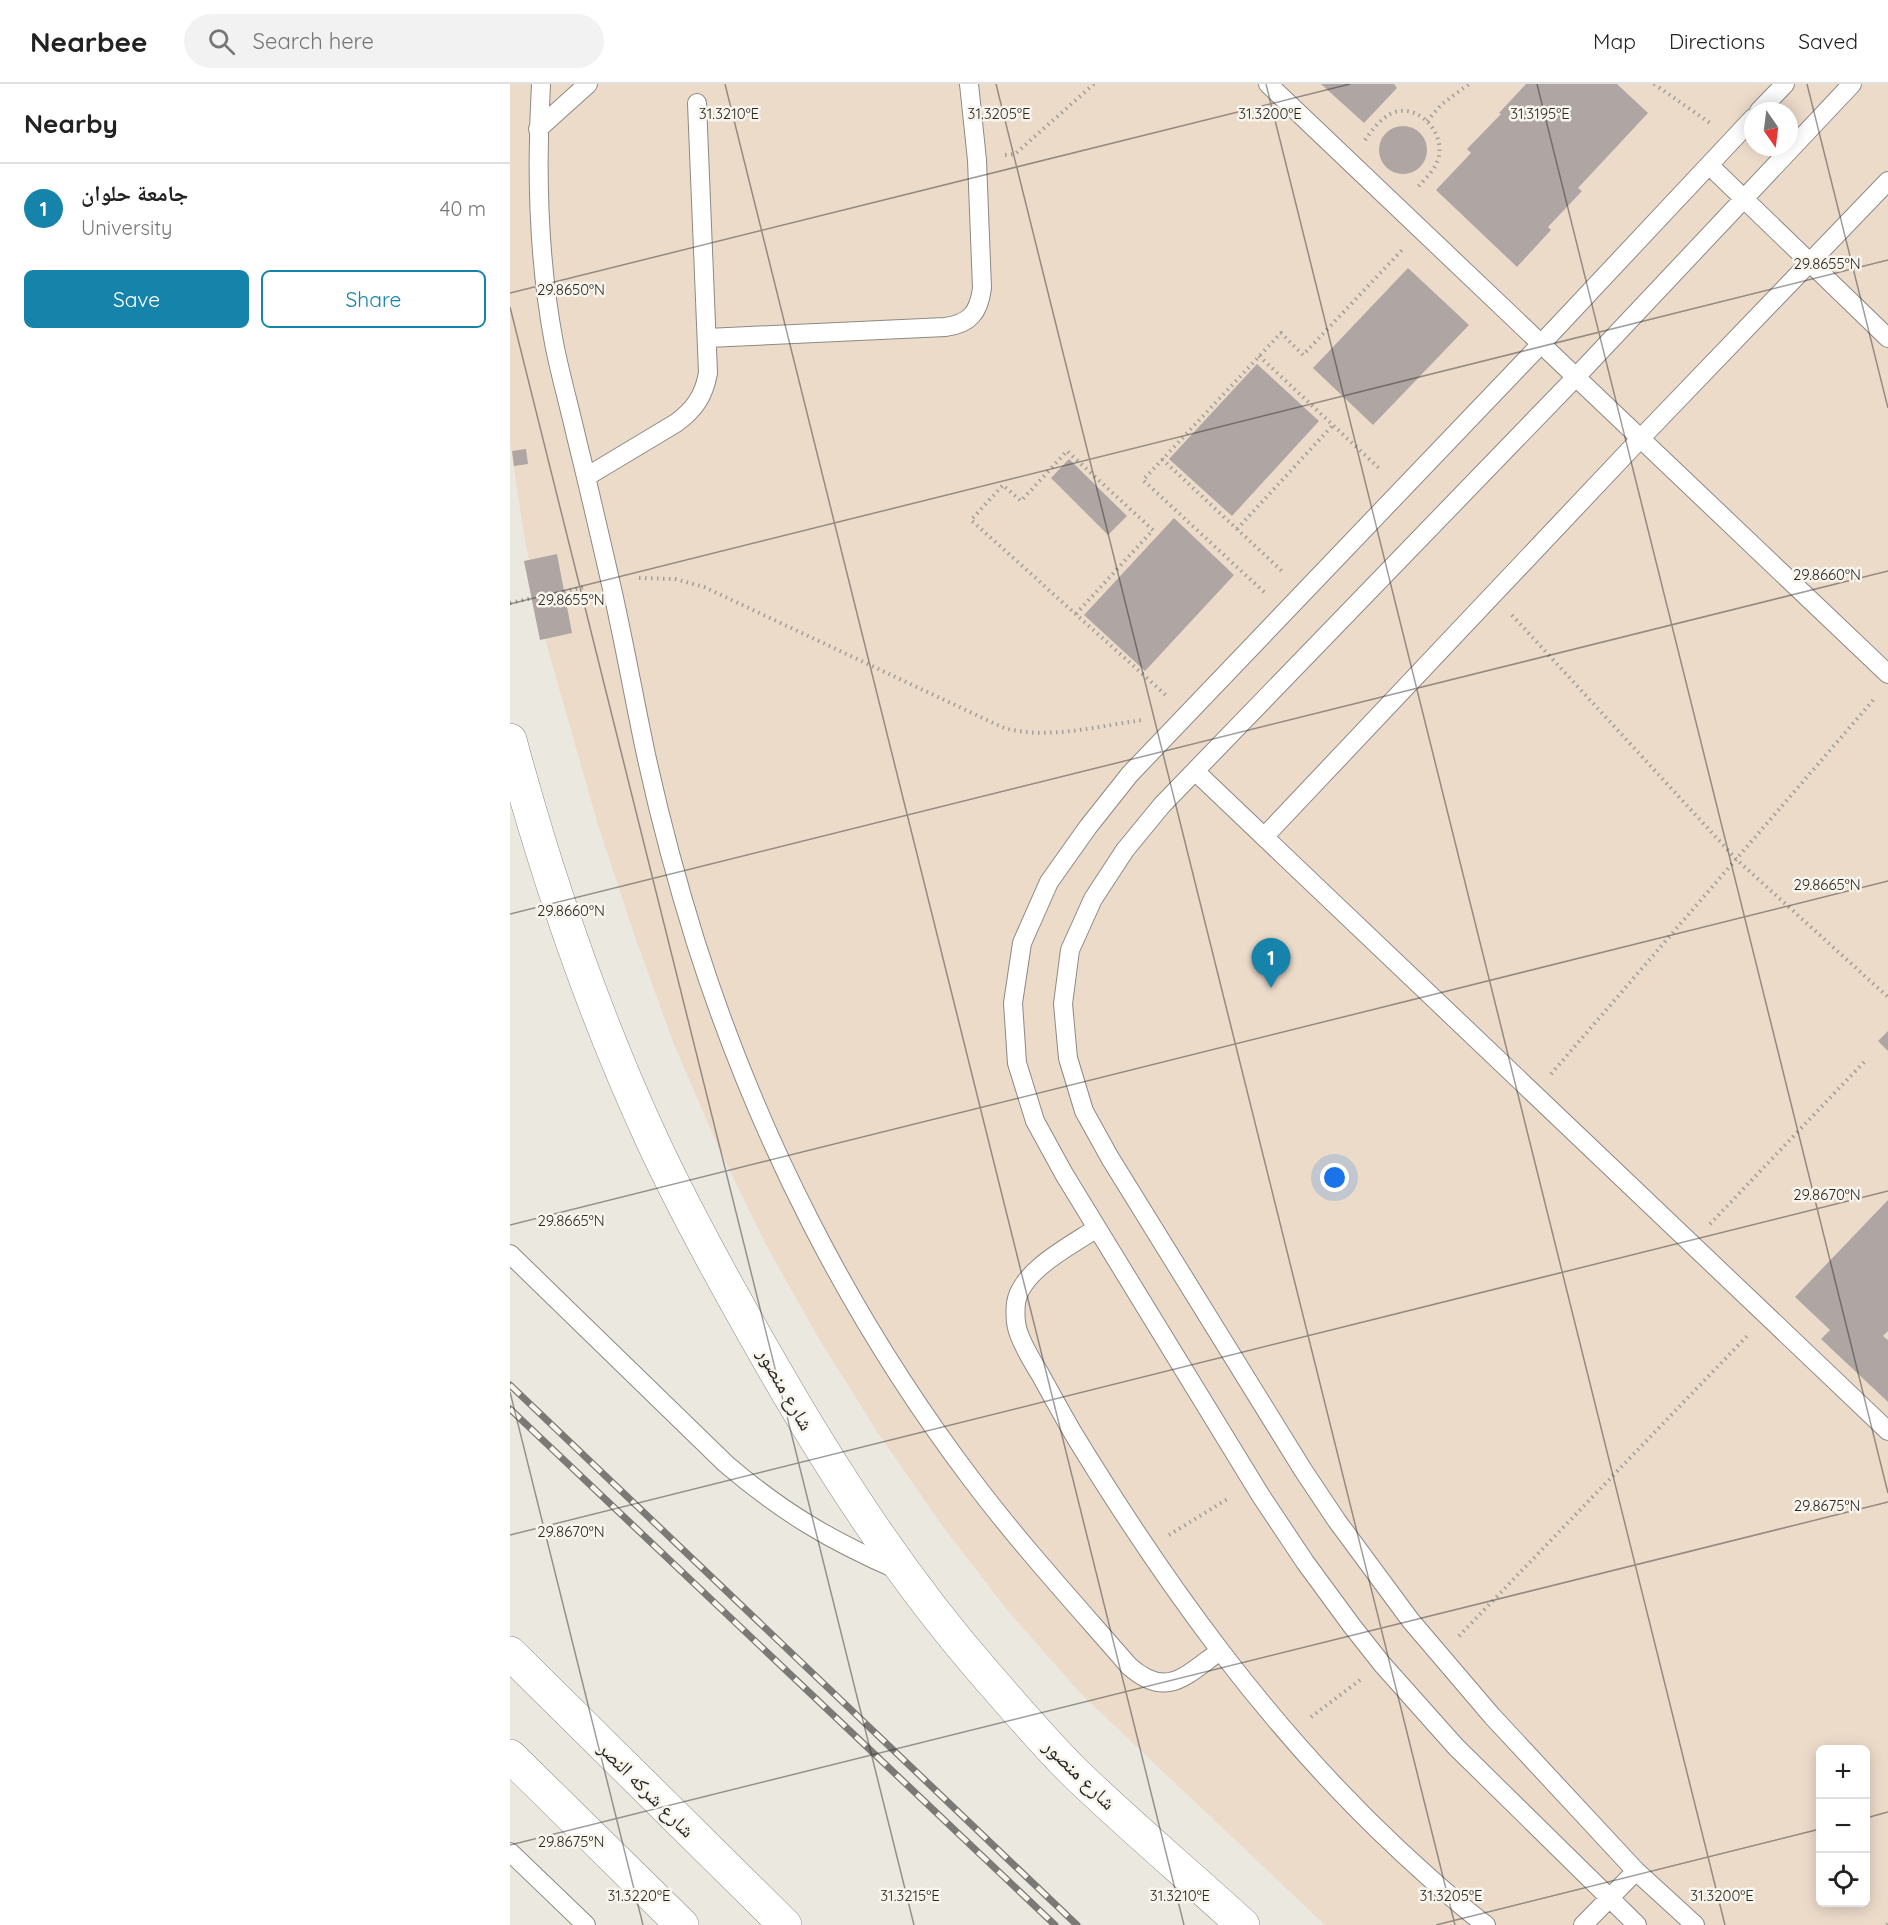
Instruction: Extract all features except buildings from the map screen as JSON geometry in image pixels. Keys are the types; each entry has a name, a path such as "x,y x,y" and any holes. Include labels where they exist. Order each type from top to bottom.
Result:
{"street":[{"name":"شارع منصور","path":"510,740 530,814 566,925 606,1034 652,1140 704,1245 805,1424 853,1499 905,1573 985,1675 1074,1771 1243,1925"},
{"name":"شارع شركه النصر","path":"510,1653 785,1925"},
{"path":"510,1756 682,1925"}],"lane":[{"path":"540,84 539,202 554,343 610,581 668,848 696,942 728,1036 759,1114 795,1191 876,1339 916,1401 1023,1545 1129,1666 1148,1680 1158,1683 1180,1679 1220,1651"},
{"path":"538,129 588,84"},
{"path":"707,338 956,326 975,313 982,288 977,160 969,84"},
{"path":"1268,84 1888,674"},
{"path":"1768,102 1785,84"},
{"path":"1695,1925 1636,1871 1451,1669 1373,1572 1303,1470 1110,1158 1084,1111 1068,1058 1063,1004 1070,950 1093,899 1125,850 1162,805 1575,378 1852,84"},
{"path":"586,477 690,413 706,387 707,338 697,103"},
{"path":"1637,1925 1456,1747 1382,1664 1305,1562 1253,1483 1097,1228 1035,1121 1017,1063 1013,1003 1022,943 1049,882 1088,827 1130,774 1541,344 1744,127"},
{"path":"1709,165 1888,338"},
{"path":"1264,837 1641,438 1888,181"},
{"path":"1196,772 1888,1431"},
{"path":"1097,1228 1034,1271 1023,1284 1016,1300 1015,1317 1025,1348 1063,1417 1146,1549 1220,1651 1287,1734 1370,1822 1425,1874 1486,1925"},
{"path":"510,1254 726,1464 758,1491 791,1515 828,1537 905,1573"},
{"path":"510,1852 586,1925"},
{"path":"1583,1925 1636,1871"}],"path":[{"path":"977,160 1015,154 1094,84"},
{"path":"1427,121 1442,104 1469,84"},
{"path":"1654,84 1732,140"},
{"path":"1348,161 1383,118 1397,111 1418,115 1427,121 1439,140 1440,152 1437,162 1431,172 1398,208"},
{"path":"1285,612 1143,480 1281,333 1303,355 1420,230"},
{"path":"1259,356 1402,489"},
{"path":"1236,530 1333,425"},
{"path":"1076,614 1153,530 1067,451 1021,501 1003,485 971,520 1186,714"},
{"path":"1162,459 1304,592"},
{"path":"564,592 610,581 646,578 675,579 704,587 988,722 1021,733 1040,734 1186,714"},
{"path":"1494,595 1736,859 1888,997"},
{"path":"510,603 532,598"},
{"path":"1535,1093 1880,692"},
{"path":"1692,1244 1864,1062"},
{"path":"1463,1632 1767,1315"},
{"path":"1146,1549 1253,1483"},
{"path":"1287,1734 1382,1664"}],"shaded area":[{"path":"510,84 1888,84 1888,1925 1325,1925 1081,1694 1008,1611 941,1524 878,1433 819,1339 765,1243 717,1144 673,1042 598,825 545,639 524,535 510,442"}],"railway":[{"path":"510,1385 1077,1925"},
{"path":"510,1409 1055,1925"}],"place":[{"name":"جامعة حلوان","path":"1271,988"}]}
